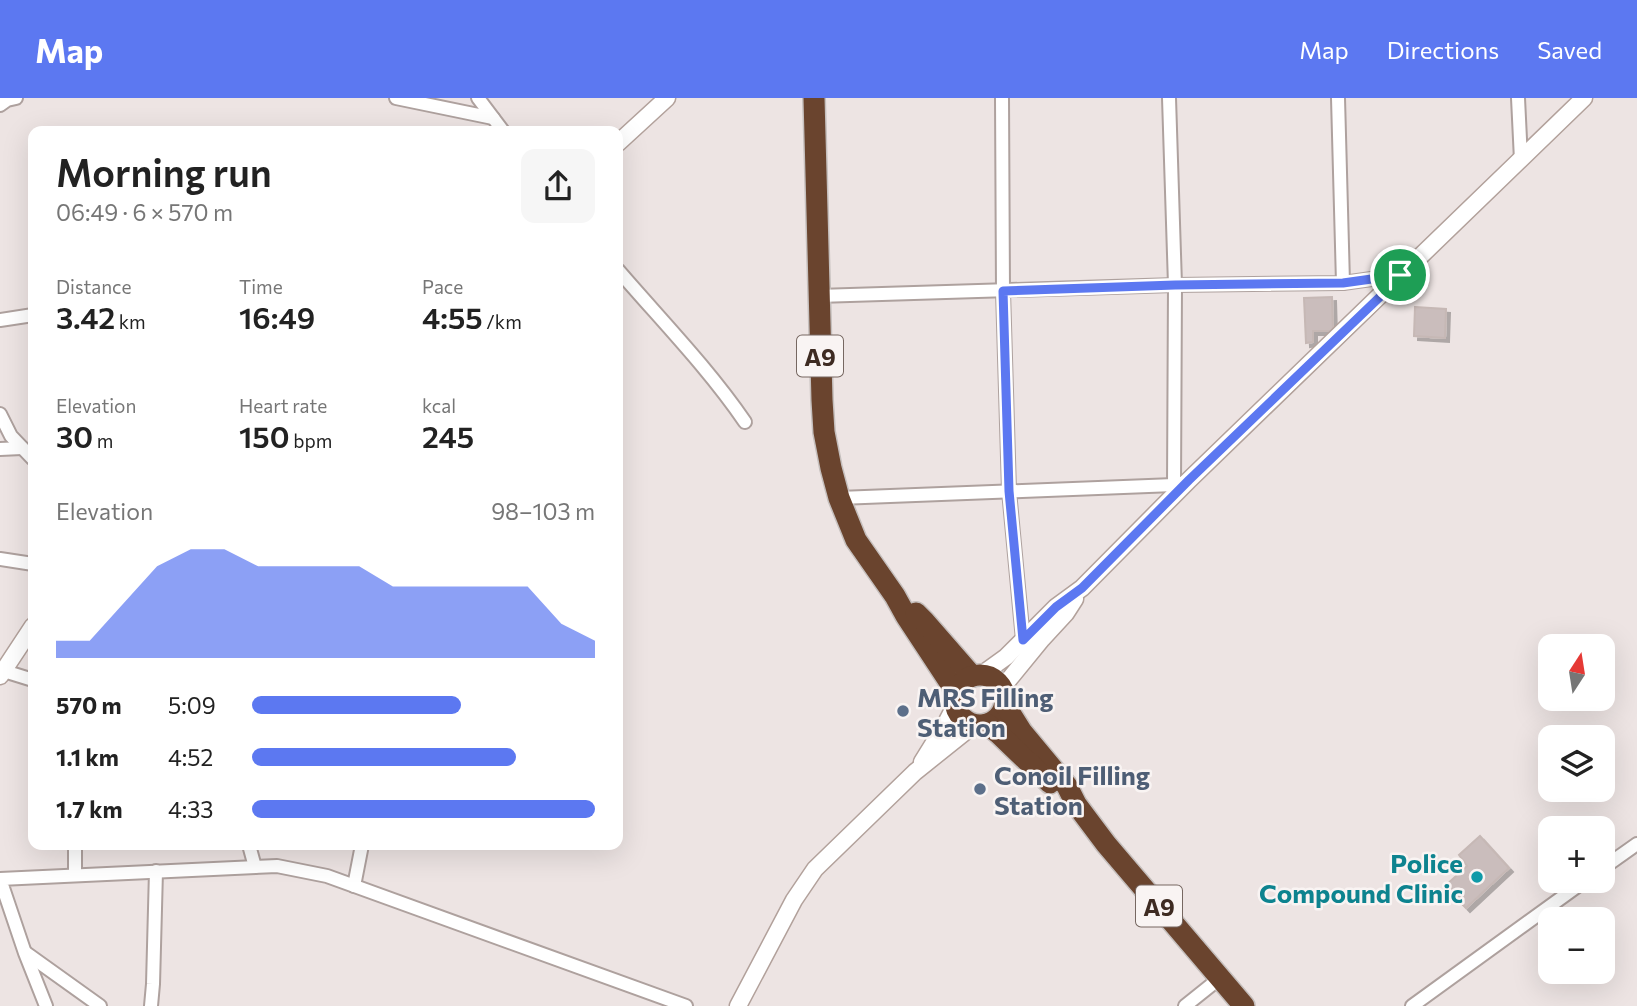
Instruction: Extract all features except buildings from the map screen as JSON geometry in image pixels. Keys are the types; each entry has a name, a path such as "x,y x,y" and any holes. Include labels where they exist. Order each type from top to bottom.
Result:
{"highway":[{"name":"A9","path":"814,98 822,400 824,432 839,498 856,540 895,596 956,698 959,713 966,720 998,733 1053,786 1076,804"},
{"name":"A9","path":"895,596 924,621 977,675 997,681 1022,732 1068,786 1076,804 1106,844 1244,1006"},
{"path":"956,698 965,680 977,675"},
{"path":"981,724 995,720 1002,713 1004,696"}],"street":[{"path":"0,105 16,98"},
{"path":"396,98 493,118"},
{"path":"623,138 667,98"},
{"path":"1002,98 1003,291 1009,491 1023,640"},
{"path":"1169,98 1181,483"},
{"path":"1338,98 1343,283"},
{"path":"1518,98 1521,160"},
{"path":"977,675 1006,657 1056,607 1082,588 1181,483 1385,292 1584,98"},
{"path":"482,99 499,126"},
{"path":"818,296 1175,285 1343,283 1400,275"},
{"path":"623,276 706,370 745,422"},
{"path":"0,320 28,316"},
{"path":"0,414 6,429 28,454"},
{"path":"0,449 22,448"},
{"path":"839,498 1181,483"},
{"path":"0,559 28,563"},
{"path":"1004,696 1042,639 1066,613 1082,588"},
{"path":"28,634 2,674 28,679"},
{"path":"915,772 945,725 956,698"},
{"path":"738,1006 794,900 815,869 915,772 981,724"},
{"path":"1615,860 1637,844"},
{"path":"75,850 75,875"},
{"path":"250,850 255,867"},
{"path":"354,886 361,850"},
{"path":"46,1006 0,879 277,866 327,876 686,1006"},
{"path":"151,1006 156,871"},
{"path":"1412,1006 1568,893"},
{"path":"25,953 100,1006"},
{"path":"1185,1006 1220,978"}],"place":[{"name":"MRS Filling Station","path":"903,711"},
{"name":"Conoil Filling Station","path":"980,789"},
{"name":"Police Compound Clinic","path":"1477,877"}],"route":[{"path":"1400,275 1082,588 1056,607 1023,640 1009,491 1003,291 1343,283 1400,275"}]}
